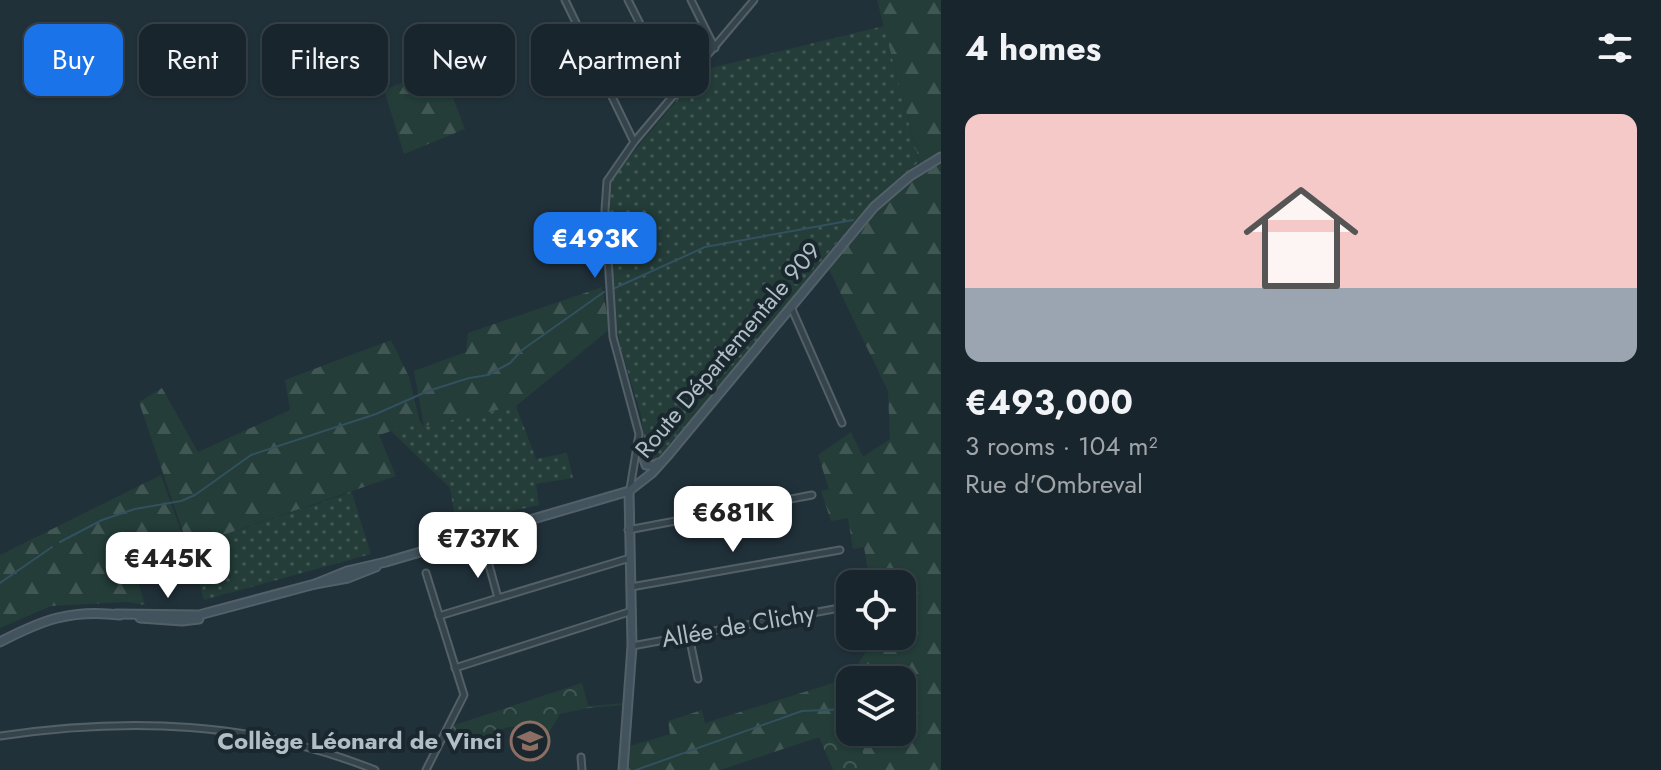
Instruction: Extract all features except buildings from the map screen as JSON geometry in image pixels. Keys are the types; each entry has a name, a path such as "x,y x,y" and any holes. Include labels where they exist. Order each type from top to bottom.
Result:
{"main road":[{"name":"Route Départementale 909","path":"0,640 67,614 179,616 224,610 315,584 347,571 629,491 652,473 669,454 874,207 910,176 941,157"},
{"path":"639,443 645,463 650,467 669,454"},
{"path":"623,770 632,646 629,491"}],"street":[{"path":"565,0 634,142"},
{"path":"628,0 640,24"},
{"path":"691,0 715,48"},
{"path":"709,55 754,0"},
{"path":"629,491 639,443 638,426 613,337 605,210 608,177 675,96"},
{"path":"791,307 842,423"},
{"path":"628,530 812,495"},
{"path":"631,587 840,550"},
{"path":"486,554 498,598"},
{"path":"439,616 630,558"},
{"path":"426,573 463,692 463,701 426,770"},
{"name":"Allée de Clichy","path":"632,646 836,609"},
{"path":"455,668 632,611"},
{"path":"689,636 698,679"},
{"path":"0,736 123,724 213,728 300,744 375,770"},
{"path":"581,757 582,770"}],"green space":[{"path":"877,0 941,0 941,770 869,770 860,746 916,746 916,666 857,666 867,650 916,650 916,570 868,570 864,547 853,549 848,518 831,521 821,491 829,489 818,455 851,432 863,457 890,439 888,391 825,261 874,207 921,168"},
{"path":"884,26 919,162 880,196 844,234 653,463 646,459 641,415 616,324 609,199 614,175 680,96 709,96 709,68"},
{"path":"404,82 404,96 452,96 465,129 404,154 386,96 388,88"},
{"path":"602,287 610,329 516,406 424,426 414,371 466,352 468,333"},
{"path":"391,340 409,377 420,422 379,435 396,476 188,547 139,402 162,388 198,452 290,410 285,380"},
{"path":"516,406 536,459 567,453 573,478 536,484 539,505 456,524 450,488 390,430 420,422 424,426"},
{"path":"161,475 184,540 128,547 145,605 127,602 51,606 0,628 0,555"},
{"path":"351,490 371,554 204,600 188,547"},
{"path":"836,682 836,732 720,770 628,770 630,746 670,734 668,721 702,710 705,723"},
{"path":"582,683 588,706 626,705 560,714 548,734 538,739 523,729 508,727 495,735 486,751 450,731 454,725"},
{"path":"836,732 836,746 860,746 869,770 833,770 819,737"}],"waterway":[{"path":"615,288 705,247 853,220"},
{"path":"60,542 102,520 195,495 251,455 376,414 428,391 488,375 510,363 522,350 604,292"},
{"path":"0,583 52,547"},
{"path":"636,770 802,711 836,710"}],"place":[{"name":"Collège Léonard de Vinci","path":"530,741"}]}
